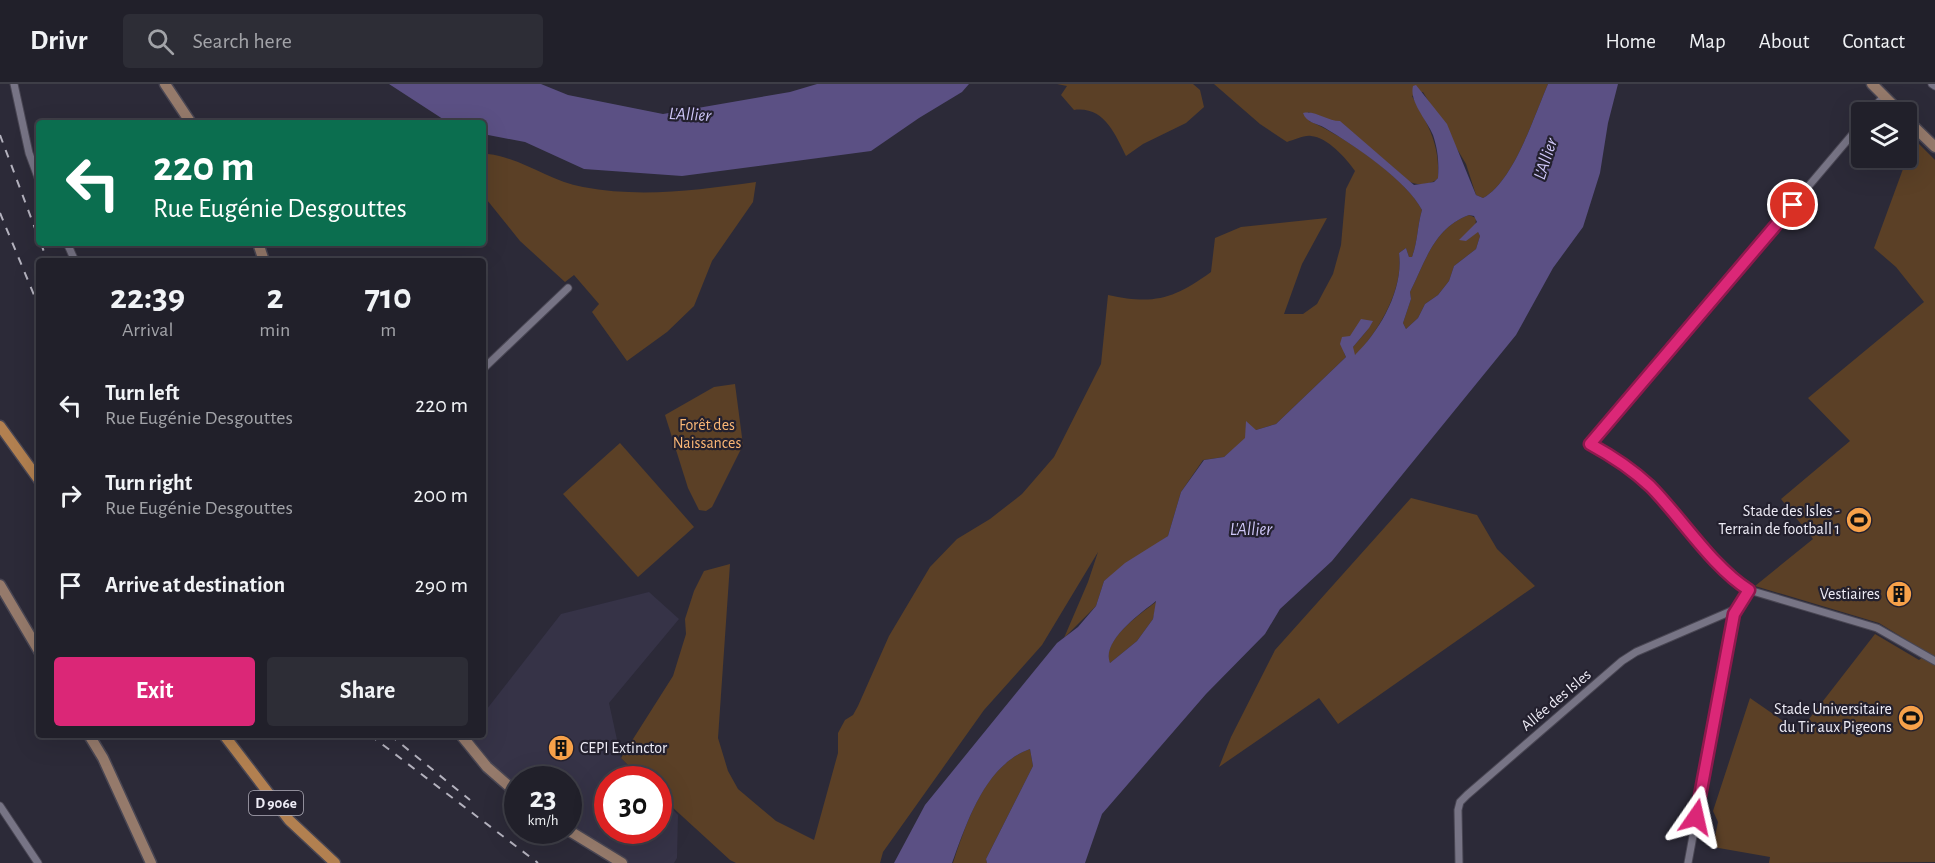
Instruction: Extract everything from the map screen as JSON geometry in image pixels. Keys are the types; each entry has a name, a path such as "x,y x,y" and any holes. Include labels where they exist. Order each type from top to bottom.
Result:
{"main road":[{"path":"165,84 189,120"},
{"path":"1872,84 1890,102"},
{"path":"1917,130 1935,147"},
{"path":"0,426 36,476"},
{"path":"0,585 36,646"},
{"path":"92,738 151,863"},
{"name":"D 906e","path":"226,738 289,820 335,863"},
{"path":"464,738 488,767 504,781"},
{"path":"582,839 622,863"}],"street":[{"path":"14,84 29,153 36,172"},
{"path":"1879,102 1884,96"},
{"path":"1851,136 1590,444 1626,465 1652,488 1679,522 1749,590 1877,628 1935,661"},
{"path":"486,366 568,288"},
{"path":"1688,863 1736,609 1749,590"},
{"name":"Allée des Isles","path":"1460,863 1458,810 1460,802 1467,795 1622,661 1636,652 1736,609"},
{"path":"0,806 38,863"}],"shaded area":[{"path":"649,592 679,619 609,703 621,758 629,766 594,766 594,843 582,836 582,766 504,766 504,778 469,738 486,738 486,710 561,614"},
{"path":"672,809 678,815 677,858 674,863 629,863 596,844 672,844"}],"green space":[{"path":"1057,84 1193,84 1200,90 1204,107 1186,123 1143,144 1126,156 1107,123 1093,112 1074,110 1061,95 1067,86"},
{"path":"1214,84 1548,84 1513,163 1494,190 1483,198 1476,195 1466,164 1423,92 1412,96 1428,126 1435,145 1438,166 1438,178 1424,184 1408,181 1361,142 1336,125 1308,112 1309,121 1338,136 1388,172 1403,185 1422,210 1412,257 1409,257 1406,248 1399,253 1400,267 1394,295 1381,322 1364,346 1355,356 1352,353 1353,347 1369,328 1344,353 1346,357 1276,424 1256,430 1224,457 1203,460 1181,492 1168,536 1104,581 1096,606 1064,638 1098,552 1042,645 984,710 883,852 880,863 736,863 730,860 672,807 672,766 629,766 621,758 673,676 686,634 685,619 694,591 704,571 730,564 718,738 728,771 738,789 776,821 814,840 838,753 838,733 845,720 853,715 858,706 889,636 930,567 957,539 990,519 1022,494 1054,457 1101,364 1108,295 1151,299 1174,294 1211,272 1215,238 1241,227 1327,218 1302,264 1284,314 1303,314 1317,304 1333,274 1341,245 1346,189 1355,171 1336,149 1317,137 1305,136 1287,142 1260,124"},
{"path":"1917,142 1935,160 1935,862 1769,863 1770,857 1713,847 1718,822 1713,811 1750,698 1799,732 1875,634 1919,660 1928,653 1879,623 1755,586 1813,539 1781,499 1850,441 1808,398 1924,302 1896,267 1874,248 1903,168 1917,168"},
{"path":"486,154 512,160 571,184 605,190 670,192 756,182 753,202 712,261 694,306 667,332 627,361 592,312 599,304 574,275 565,282 520,241 486,199"},
{"path":"1469,215 1476,218 1475,232 1478,232 1480,236 1476,249 1454,266 1449,281 1438,295 1425,304 1418,318 1406,329 1403,323 1411,299 1410,292 1432,246 1447,228"},
{"name":"Forêt des Naissances","path":"735,384 743,445 712,507 706,511 699,510 688,488 665,415 714,387"},
{"path":"620,443 694,527 638,577 563,494"},
{"path":"1411,498 1477,515 1497,549 1535,586 1338,724 1319,698 1219,767 1231,737 1275,650"},
{"path":"1157,601 1153,619 1137,641 1110,663 1111,645 1117,636"},
{"path":"1030,749 1033,766 986,859 987,863 953,863 972,813 990,781 1014,757"}],"water":[{"name":"L'Allier","path":"389,84 541,84 568,95 663,114 790,92 817,84 969,84 962,92 871,151 682,176 584,169 525,142 486,135 486,120 444,120"},
{"name":"L'Allier","path":"1548,84 1618,84 1608,123 1600,173 1583,227 1553,268 1516,335 1332,561 1280,609 1265,634 1206,694 1102,814 1085,863 987,863 986,859 1033,766 1030,749 1014,757 990,781 971,813 952,863 894,863 925,805 1057,643 1078,627 1096,606 1104,581 1125,563 1168,536 1181,492 1204,460 1224,457 1245,438 1246,421 1256,430 1276,424 1346,357 1340,344 1342,337 1350,336 1361,319 1373,321 1353,347 1355,355 1381,322 1398,281 1399,253 1406,248 1409,257 1412,257 1422,210 1405,187 1379,164 1337,135 1309,121 1303,113 1308,112 1340,121 1414,185 1434,182 1438,178 1437,151 1433,135 1419,111 1412,92 1413,86 1416,85 1447,124 1476,195 1483,198 1494,190 1513,163","holes":["1469,215 1474,216 1477,222 1459,240 1466,241 1478,232 1480,236 1476,249 1454,266 1449,281 1438,295 1425,304 1418,318 1406,329 1403,323 1411,299 1410,292 1432,246 1447,228","1156,601 1153,619 1137,641 1110,663 1111,646 1117,637 1132,620"]}],"railway":[{"path":"0,135 36,231"},
{"path":"0,213 36,300"},
{"path":"42,246 46,258"},
{"path":"374,738 538,863"},
{"path":"394,738 470,800"}],"place":[{"name":"Stade des Isles - Terrain de football 1","path":"1859,520"},
{"name":"Vestiaires","path":"1899,594"},
{"name":"Stade Universitaire du Tir aux Pigeons","path":"1911,718"},
{"name":"CEPI Extinctor","path":"561,748"}],"route":[{"path":"1696,817 1734,614 1749,590 1741,586 1679,522 1652,488 1626,465 1590,444 1793,205"}]}
